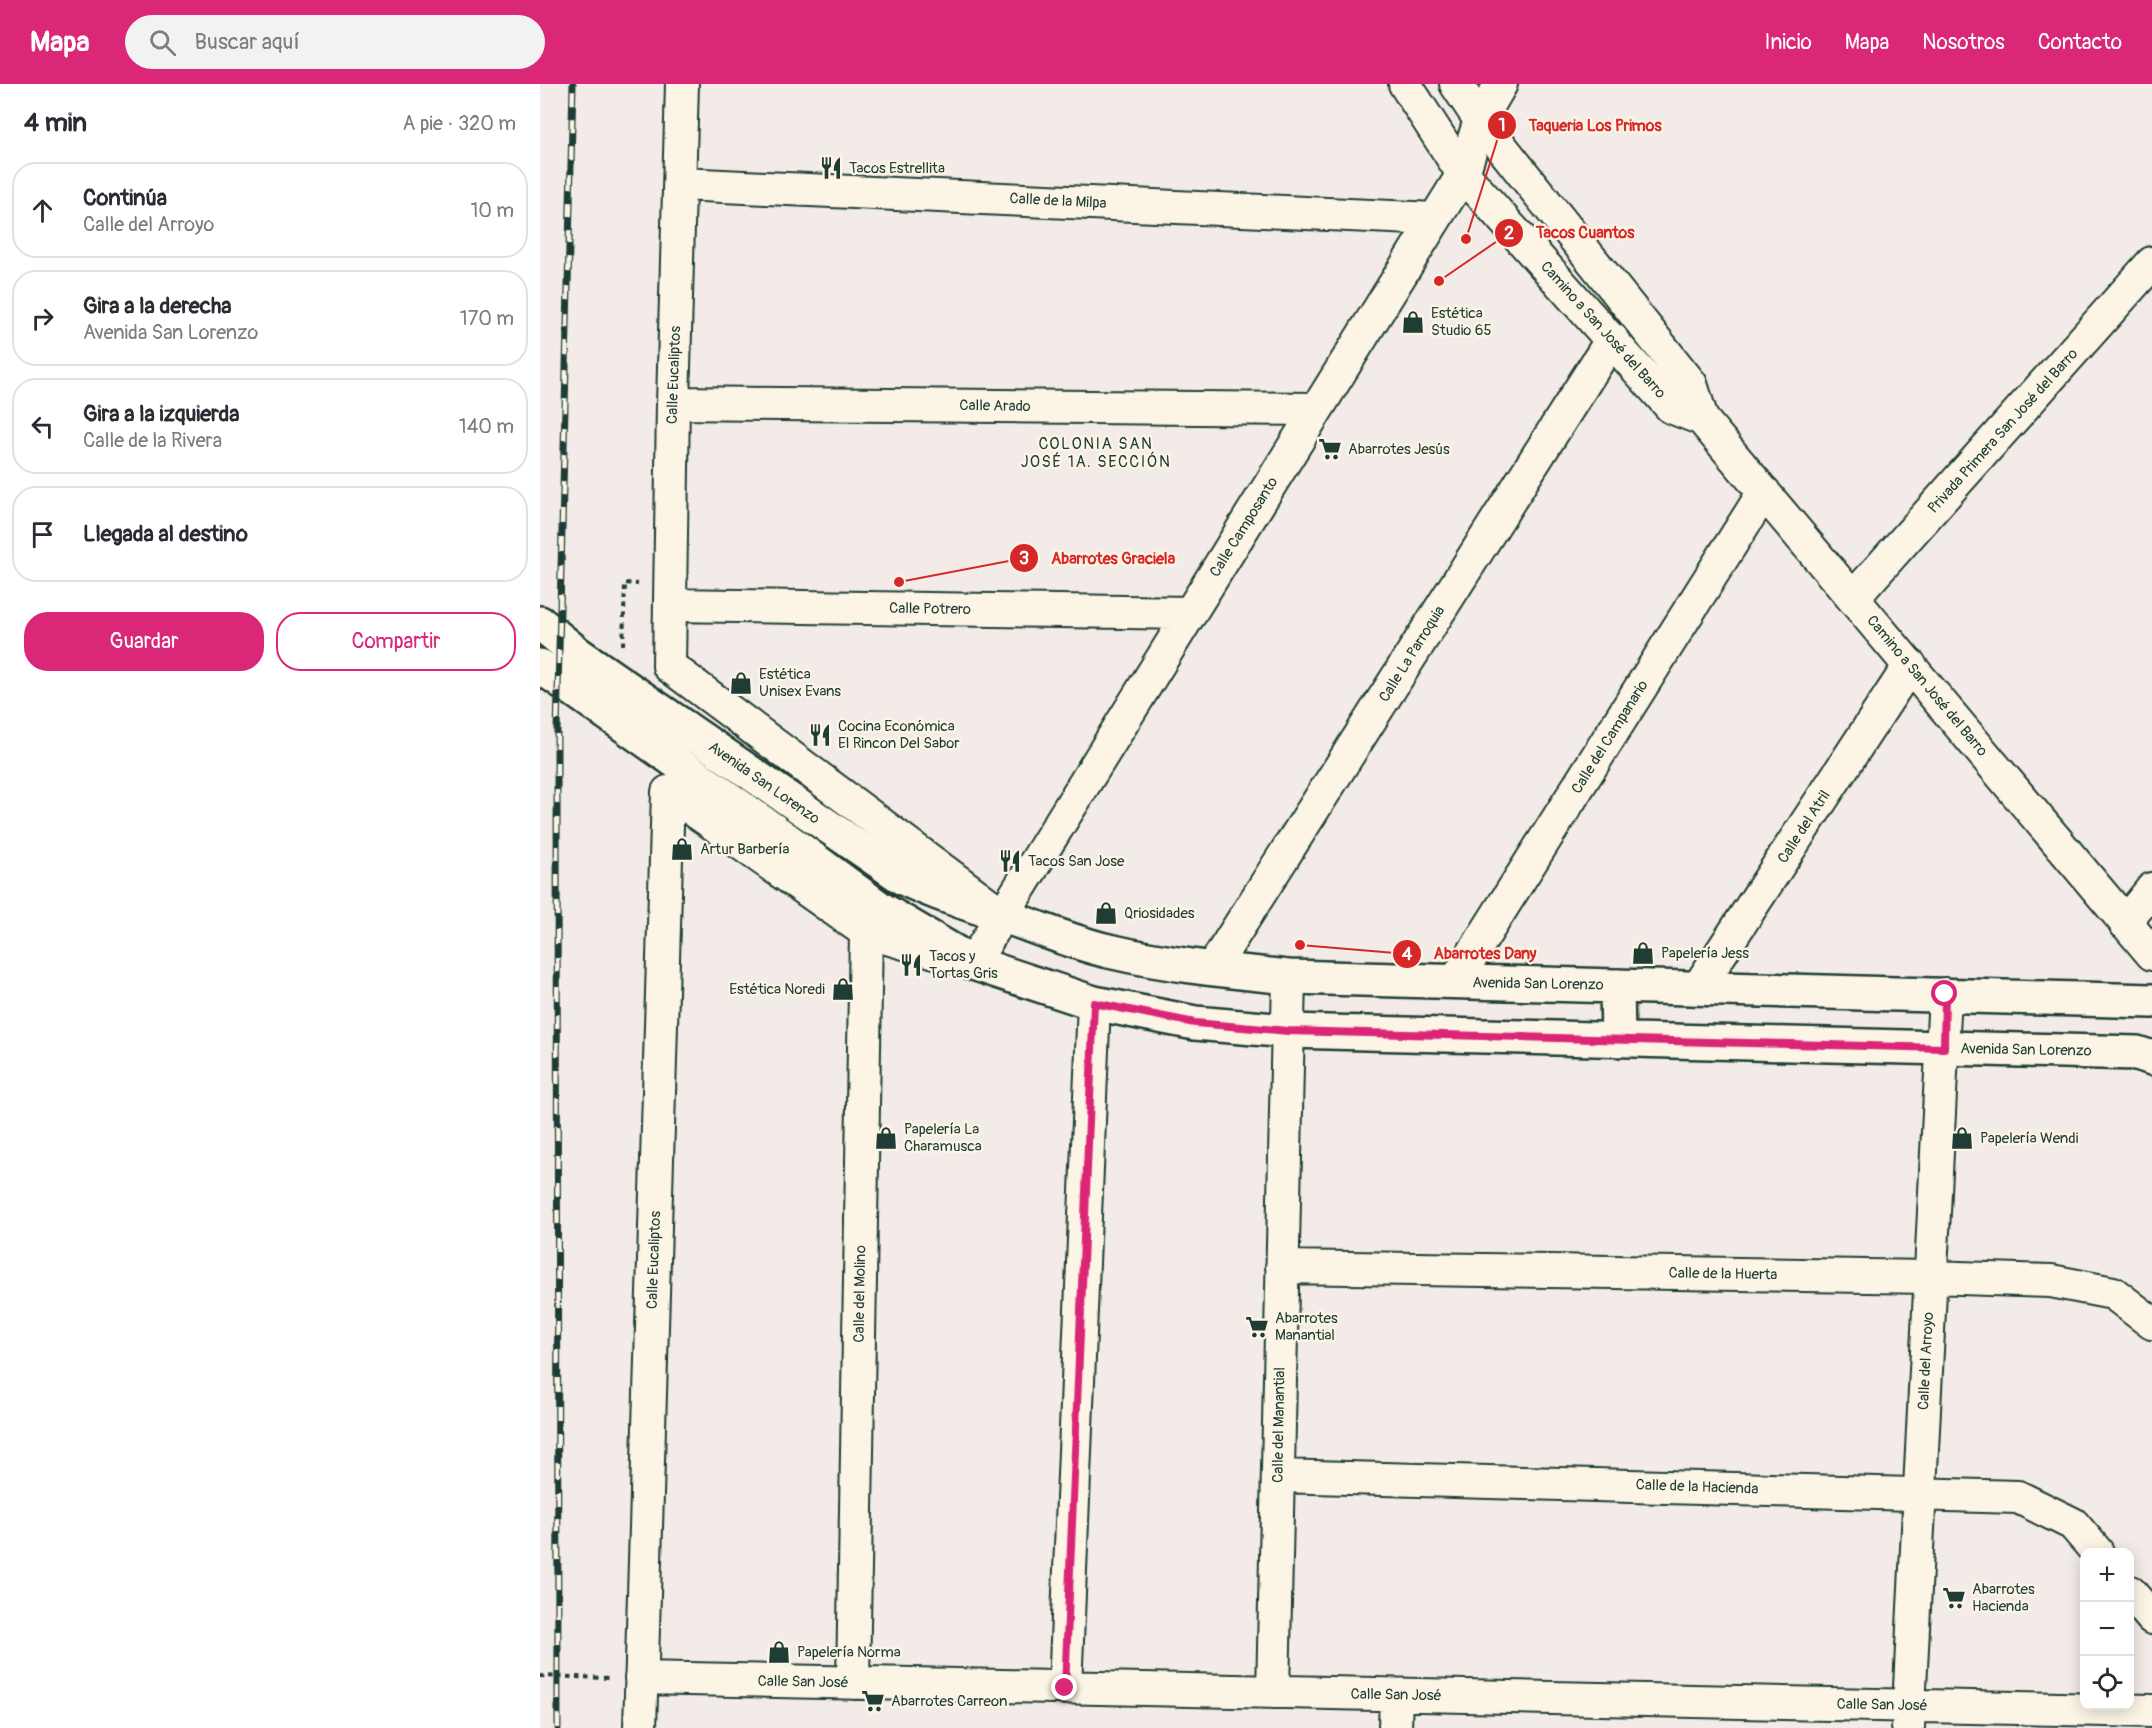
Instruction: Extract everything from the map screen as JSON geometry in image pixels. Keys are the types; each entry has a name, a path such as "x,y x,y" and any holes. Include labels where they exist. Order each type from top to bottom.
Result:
{"street":[{"name":"Calle Eucaliptos","path":"669,666 673,403 682,84"},
{"name":"Camino a San José del Barro","path":"1406,84 1463,174 1671,407 1702,418"},
{"name":"Camino a San José del Barro","path":"1456,84 1480,120 1691,384 1702,418 2152,954"},
{"name":"Calle Camposanto","path":"973,963 1463,174 1480,120 1501,84"},
{"name":"Calle de la Milpa","path":"680,184 1435,219"},
{"name":"Privada Primera San José del Barro","path":"1853,598 2152,263"},
{"name":"Calle La Parroquia","path":"1212,969 1612,339"},
{"name":"Calle Arado","path":"673,403 1317,409"},
{"name":"Calle del Campanario","path":"1455,982 1764,492"},
{"name":"Calle Potrero","path":"670,605 1191,613"},
{"name":"Avenida San Lorenzo","path":"540,623 578,654 903,878 943,896 1003,915 1054,936 1109,951 1212,969 1289,977 2152,1001"},
{"name":"Calle del Atril","path":"1698,988 1910,665"},
{"name":"Avenida San Lorenzo","path":"540,666 786,839 874,920"},
{"name":"Avenida San Lorenzo","path":"669,666 1003,915"},
{"name":"Calle Eucaliptos","path":"640,1728 668,792"},
{"name":"Avenida San Lorenzo","path":"668,792 874,920 973,963 1094,1003 1195,1023 1288,1031 2137,1053 2152,1058"},
{"path":"2125,923 2152,889"},
{"name":"Calle del Molino","path":"853,1683 874,920"},
{"name":"Calle del Manantial","path":"1273,1692 1289,977"},
{"path":"1617,986 1618,1040"},
{"name":"Calle del Arroyo","path":"1908,1717 1945,994"},
{"path":"1065,1688 1094,1003"},
{"name":"Calle de la Huerta","path":"1282,1267 1931,1277 2050,1281 2113,1293 2152,1323"},
{"name":"Calle de la Hacienda","path":"1278,1476 2018,1497 2073,1524 2094,1548"},
{"path":"2134,1597 2152,1618"},
{"name":"Calle San José","path":"641,1678 1396,1695 1908,1717 2152,1711"},
{"path":"1395,1728 1396,1695"}],"path":[{"path":"540,1676 641,1678"}],"railway":[{"path":"558,1728 557,731 573,84"}],"place":[{"name":"Tacos Estrellita","path":"831,168"},
{"name":"Taqueria Los Primos","path":"1466,239"},
{"name":"Tacos Cuantos","path":"1439,281"},
{"name":"Estética Studio 65","path":"1413,322"},
{"name":"Abarrotes Jesús","path":"1330,449"},
{"name":"Abarrotes Graciela","path":"899,582"},
{"name":"Estética Unisex Evans","path":"741,683"},
{"name":"Cocina Económica El Rincon Del Sabor","path":"820,735"},
{"name":"Artur Barbería","path":"682,849"},
{"name":"Tacos San Jose","path":"1010,861"},
{"name":"Qriosidades","path":"1106,913"},
{"name":"Abarrotes Dany","path":"1300,945"},
{"name":"Papelería Jess","path":"1643,953"},
{"name":"Tacos y Tortas Gris","path":"911,965"},
{"name":"Estética Noredi","path":"843,989"},
{"name":"Papelería La Charamusca","path":"886,1138"},
{"name":"Papelería Wendi","path":"1962,1138"},
{"name":"Abarrotes Manantial","path":"1257,1327"},
{"name":"Abarrotes Hacienda","path":"1954,1598"},
{"name":"Papelería Norma","path":"779,1652"},
{"name":"Abarrotes Carreon","path":"873,1701"}],"district":[{"name":"COLONIA SAN JOSÉ 1A. SECCIÓN","path":"1096,453"}],"route":[{"path":"1065,1688 1094,1003 1195,1023 1288,1031 1944,1048 1945,994"}]}
